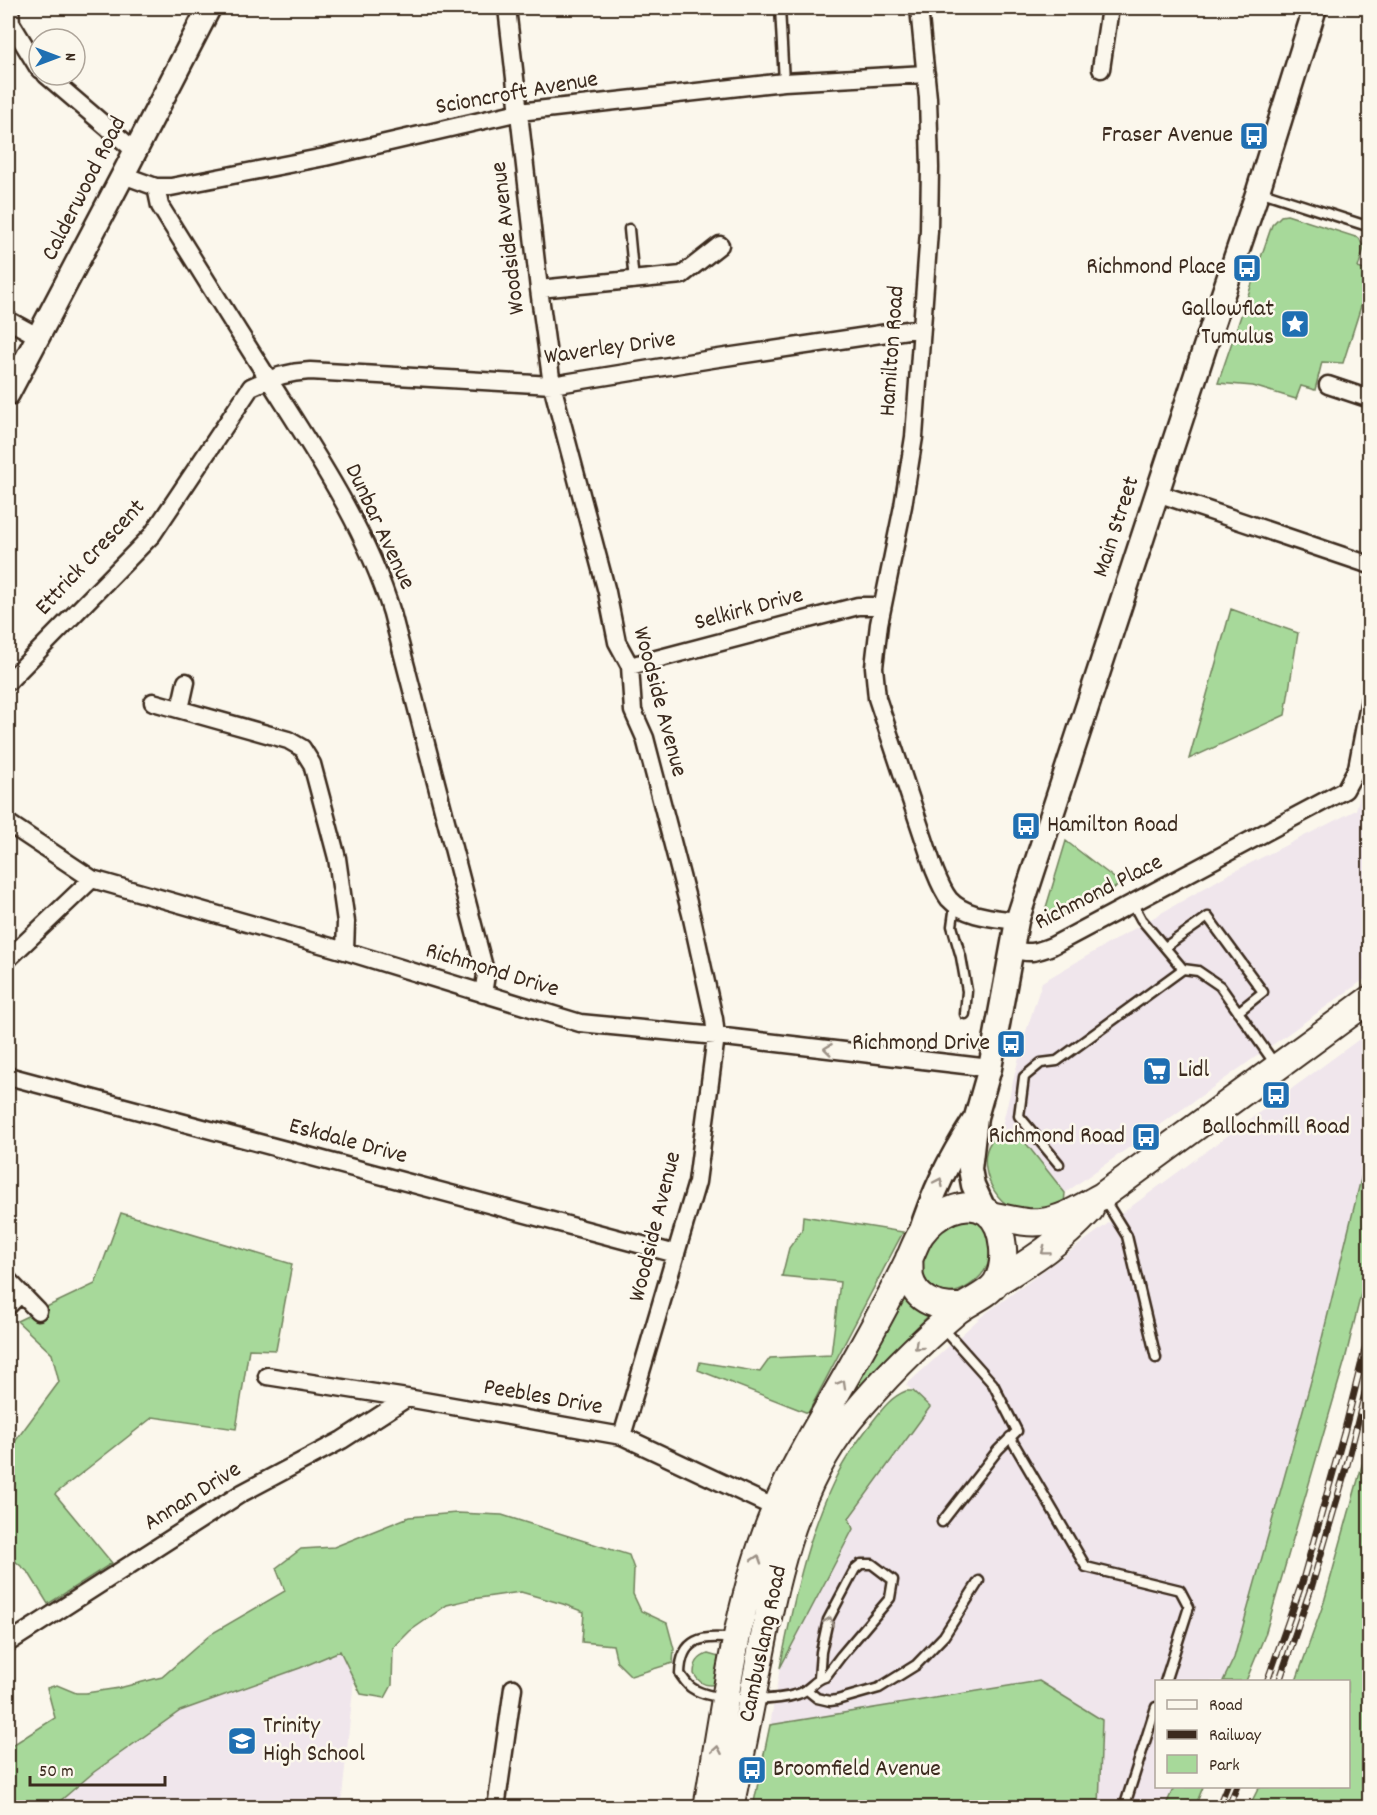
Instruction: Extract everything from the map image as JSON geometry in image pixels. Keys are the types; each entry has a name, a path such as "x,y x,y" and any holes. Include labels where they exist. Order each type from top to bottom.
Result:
{"main road":[{"name":"Calderwood Road","path":"8,394 209,8"},
{"name":"Main Street","path":"990,1068 1017,921 1258,191 1316,8"},
{"path":"786,1513 796,1465 857,1357 914,1247 933,1220 954,1209 973,1207 987,1213 1026,1222 1057,1219 1102,1196 1370,999"},
{"path":"990,1068 976,1117 970,1169 973,1185 987,1213 999,1228 1003,1239 1002,1267 997,1282"},
{"path":"962,1307 941,1307 931,1303 917,1292 910,1278 914,1247 929,1203 951,1157 976,1117"},
{"path":"707,1808 736,1640 755,1566 786,1513 819,1468 843,1428 902,1360 962,1307 987,1292 997,1282 1070,1231 1102,1196"},
{"name":"Cambuslang Road","path":"730,1808 780,1569 786,1513"}],"street":[{"path":"10,8 11,23 27,49"},
{"name":"Woodside Avenue","path":"507,8 552,385 607,592 617,642 630,666 633,711 645,738 691,914 716,1036 697,1182 622,1436"},
{"name":"Hamilton Road","path":"919,8 926,74 930,168 929,231 918,401 909,472 882,606 874,667 877,698 934,869 942,888 955,904"},
{"path":"1101,69 1110,8"},
{"name":"Scioncroft Avenue","path":"123,175 156,187 171,187 326,157 519,112 784,82 926,74"},
{"path":"60,87 135,151"},
{"name":"Dunbar Avenue","path":"156,187 160,206 324,465 354,519 382,579 486,975 483,994"},
{"path":"539,289 682,275 720,245"},
{"path":"8,320 39,337"},
{"name":"Waverley Drive","path":"268,378 289,372 310,371 552,385 921,328"},
{"name":"Ettrick Crescent","path":"8,682 152,535 251,387 268,378"},
{"path":"1328,385 1370,399"},
{"path":"1157,493 1370,564"},
{"name":"Selkirk Drive","path":"630,666 858,606 882,606"},
{"path":"180,709 186,682"},
{"name":"Richmond Place","path":"1011,949 1026,953 1037,952 1052,946 1345,790 1357,768 1370,699"},
{"path":"153,702 288,740 302,748 312,764 337,858 346,922 345,951"},
{"name":"Richmond Drive","path":"8,823 92,879 345,951 580,1023 716,1036 990,1068"},
{"path":"8,959 92,879"},
{"path":"955,904 985,917 1017,921"},
{"name":"Eskdale Drive","path":"8,1076 676,1254"},
{"path":"8,1280 38,1311"},
{"path":"8,1306 21,1293"},
{"name":"Peebles Drive","path":"267,1376 622,1436 786,1513"},
{"name":"Annan Drive","path":"8,1643 242,1494 342,1440 407,1398"},
{"path":"496,1808 513,1688"}],"lane":[{"path":"780,8 784,82"},
{"path":"1258,191 1370,227"},
{"path":"629,229 634,281"},
{"path":"955,904 952,926 967,991 965,1014"},
{"path":"1133,904 1141,919 1183,969 1198,971 1220,986 1277,1067"},
{"path":"1165,947 1208,917 1263,992 1238,1012"},
{"path":"1059,1164 1019,1116 1024,1077 1041,1063 1057,1061 1183,969"},
{"path":"1102,1196 1127,1236 1156,1358"},
{"path":"941,1326 993,1384 1017,1431 998,1450 942,1522"},
{"path":"1010,1437 1086,1567 1179,1590 1189,1607 1166,1680"},
{"path":"736,1640 714,1637 699,1639 688,1646 680,1660 680,1674 691,1688 710,1695 752,1701 787,1697 807,1690 819,1678 825,1677 890,1598 893,1580 872,1564 861,1563 855,1569 828,1620 821,1652 819,1678"},
{"path":"807,1690 817,1698 837,1700 879,1688 916,1665 944,1636 979,1581"},
{"path":"1124,1808 1155,1710"}],"shaded area":[{"path":"1369,762 1369,976 1065,1193 1021,1137 1000,1134 1023,1041 1042,982 1227,875 1356,810"},
{"path":"1369,1032 1369,1146 1316,1363 1234,1658 1223,1680 1155,1680 1155,1788 1174,1788 1165,1807 1099,1807 1102,1720 1039,1681 770,1725 780,1668 853,1529 848,1518 930,1408 906,1385 982,1316"},
{"name":"Trinity High School","path":"340,1651 354,1680 341,1807 53,1808 94,1772 180,1711 300,1668"}],"green space":[{"path":"1287,215 1359,238 1364,248 1358,268 1370,272 1343,363 1322,362 1315,390 1301,386 1296,399 1253,386 1218,383 1272,225 1281,216"},
{"path":"1231,609 1298,633 1285,715 1189,759"},
{"path":"1066,841 1122,884 1041,924"},
{"path":"1005,1132 1021,1137 1065,1193 1064,1204 1045,1213 1013,1208 994,1191 986,1168 988,1146"},
{"path":"1369,1146 1369,1261 1345,1360 1265,1635 1246,1680 1223,1680 1234,1658 1316,1363"},
{"path":"121,1213 292,1264 276,1350 249,1349 236,1429 153,1417 55,1494 112,1563 48,1604 29,1573 8,1555 8,1451 59,1382 52,1354 17,1321 95,1284"},
{"path":"803,1216 903,1232 808,1413 698,1370 700,1362 760,1372 770,1358 831,1355 840,1282 782,1276 789,1248 802,1230"},
{"path":"959,1219 975,1221 985,1230 990,1241 991,1253 985,1270 976,1281 963,1289 950,1293 931,1286 924,1277 923,1267 925,1255 939,1233"},
{"path":"907,1289 932,1312 888,1357 831,1429"},
{"path":"906,1391 913,1391 930,1407 849,1518 853,1529 780,1668 808,1548 835,1479 865,1431 890,1401"},
{"path":"1369,1440 1369,1807 1249,1807 1258,1788 1350,1788 1350,1680 1296,1680 1324,1602"},
{"path":"457,1513 502,1515 629,1555 634,1569 633,1594 641,1611 667,1623 674,1649 673,1663 631,1676 617,1662 613,1645 582,1642 584,1612 521,1592 472,1599 447,1605 410,1631 393,1648 392,1685 385,1698 361,1694 340,1651 300,1668 180,1711 94,1772 53,1807 8,1807 8,1748 55,1718 47,1688 57,1685 76,1693 86,1693 119,1688 162,1677 211,1634 285,1591 276,1568 301,1549 334,1547 409,1517"},
{"path":"708,1654 719,1657 716,1684 712,1685 703,1684 694,1674 697,1661"},
{"path":"1039,1681 1102,1720 1099,1807 753,1807 770,1725"},
{"path":"1174,1788 1203,1788 1195,1807 1165,1807"}],"railway":[{"path":"1268,1680 1302,1583 1370,1329"},
{"path":"1280,1680 1312,1585 1347,1465 1370,1373"},
{"path":"1218,1808 1226,1788"},
{"path":"1228,1808 1236,1788"}],"place":[{"name":"Fraser Avenue","path":"1254,136"},
{"name":"Richmond Place","path":"1247,268"},
{"name":"Gallowflat Tumulus","path":"1295,324"},
{"name":"Hamilton Road","path":"1026,826"},
{"name":"Richmond Drive","path":"1011,1044"},
{"name":"Lidl","path":"1157,1071"},
{"name":"Ballochmill Road","path":"1276,1095"},
{"name":"Richmond Road","path":"1146,1137"},
{"name":"Trinity High School","path":"242,1741"},
{"name":"Broomfield Avenue","path":"752,1770"}]}
